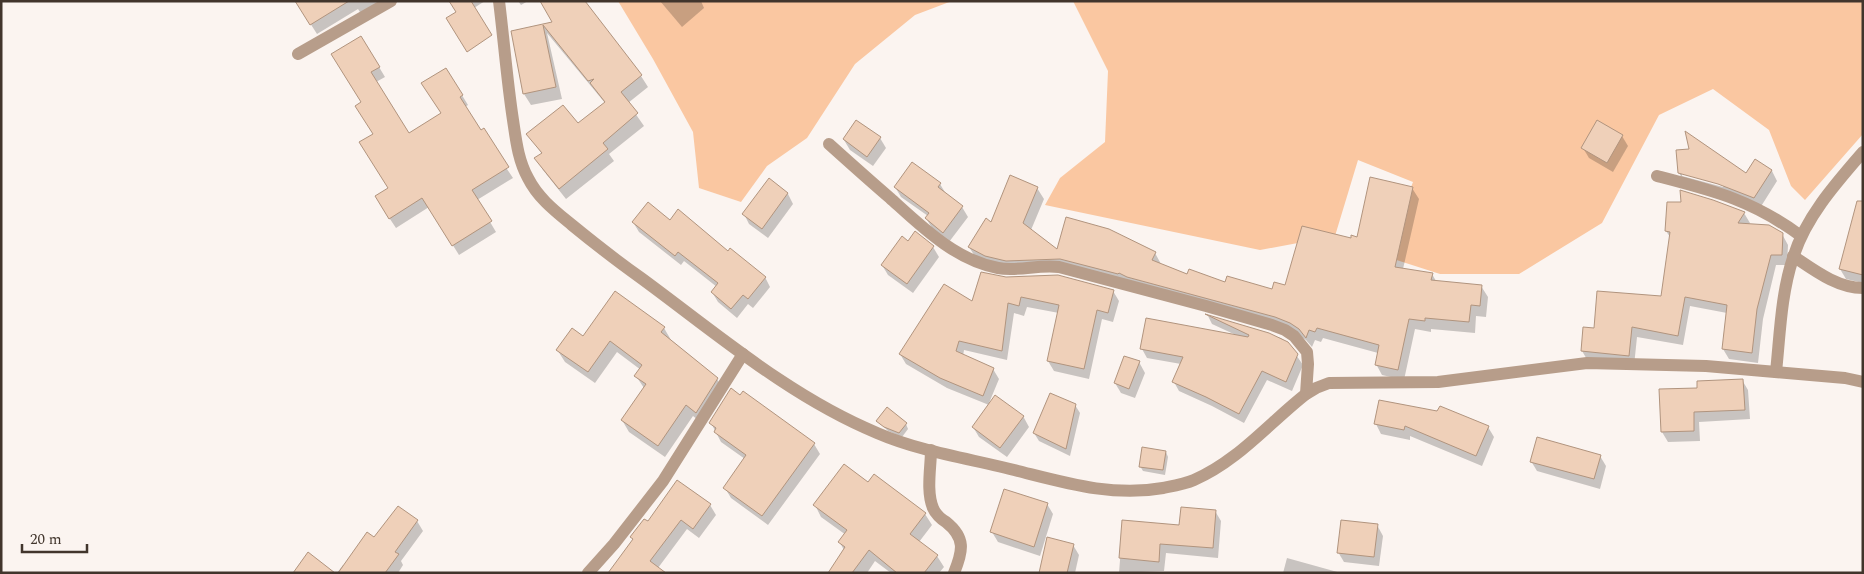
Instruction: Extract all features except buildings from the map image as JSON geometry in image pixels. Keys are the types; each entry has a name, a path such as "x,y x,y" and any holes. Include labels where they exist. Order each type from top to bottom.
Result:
{"street":[{"path":"298,54 391,1"},
{"path":"499,1 516,142 521,163 541,198 597,246 743,354 801,393 878,434 931,450 1095,489 1128,492 1161,488 1192,481 1216,468 1240,452 1306,394 1329,383 1438,382 1587,363 1706,366 1845,378 1863,382"},
{"path":"829,144 935,237 967,258 984,265 1010,270 1045,266 1059,267 1272,324 1285,330 1294,336 1307,352 1306,394"},
{"path":"1776,372 1783,302 1793,256 1801,236 1835,186 1863,152"},
{"path":"1657,176 1702,187 1739,199 1778,219 1801,236"},
{"path":"1793,256 1840,283 1863,288"},
{"path":"588,573 614,544 663,481 743,354"},
{"path":"931,450 930,490 933,508 941,518 956,530 962,543 960,558 954,573"}],"shaded area":[{"path":"618,1 952,1 915,15 855,64 807,138 767,166 741,202 699,188 693,132 653,59"},
{"path":"1073,1 1863,1 1863,134 1805,200 1791,186 1769,130 1713,89 1659,115 1602,223 1519,274 1440,274 1384,256 1413,182 1358,160 1335,236 1260,250 1045,205 1060,178 1105,142 1108,71"}]}
